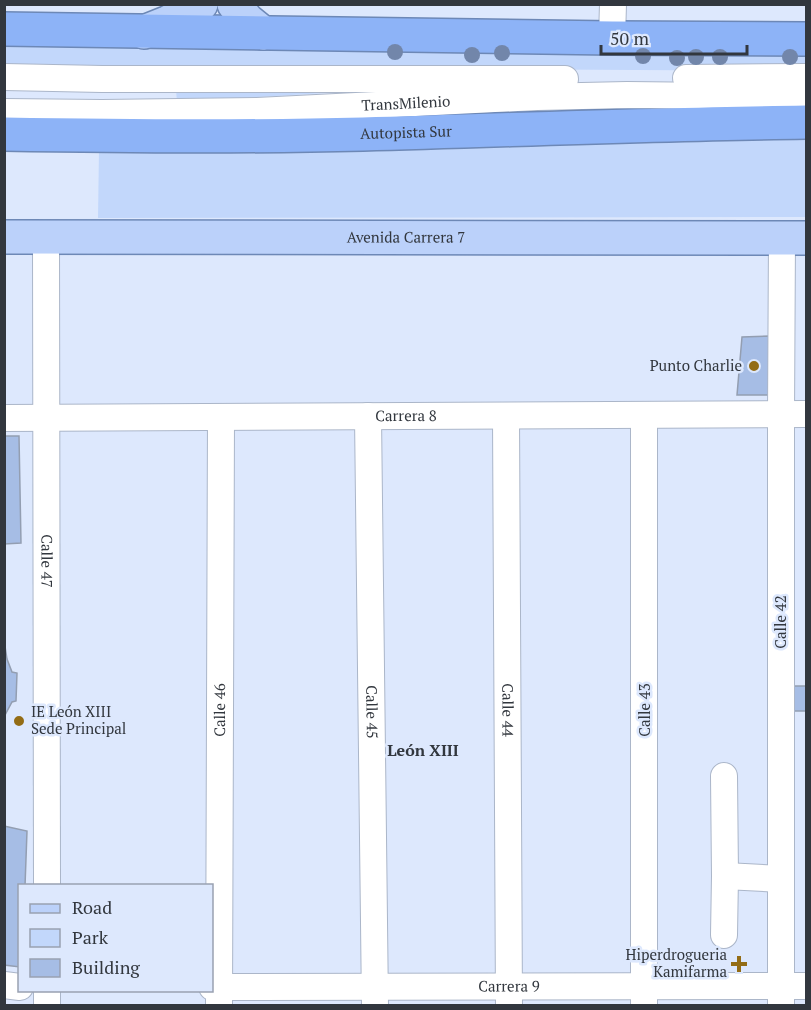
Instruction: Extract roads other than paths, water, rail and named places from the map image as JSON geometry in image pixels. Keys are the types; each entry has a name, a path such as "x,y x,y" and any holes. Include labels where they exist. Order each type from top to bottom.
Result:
{"highway":[{"path":"4,29 807,39"},
{"name":"Autopista Sur","path":"4,134 124,136 362,134 666,124 807,122"}],"main road":[{"path":"144,32 188,13 201,4"},
{"path":"234,4 247,20 263,33"},
{"name":"Avenida Carrera 7","path":"4,237 794,238"}],"street":[{"path":"612,38 613,4"},
{"name":"TransMilenio","path":"4,77 607,79 807,77"},
{"name":"TransMilenio","path":"4,112 257,111 616,95 807,97"},
{"name":"Calle 47","path":"46,237 47,884"},
{"name":"Calle 42","path":"781,996 781,414 794,238"},
{"name":"Carrera 8","path":"4,418 807,414"},
{"name":"Calle 43","path":"644,415 645,996"},
{"name":"Calle 45","path":"368,416 375,996"},
{"name":"Calle 44","path":"506,416 509,996"},
{"name":"Calle 46","path":"216,993 221,417"},
{"path":"723,935 724,776"},
{"path":"725,876 781,879"},
{"name":"Carrera 9","path":"216,993 375,996 781,996 807,986"}],"place":[{"name":"Punto Charlie","path":"754,366"},
{"name":"IE León XIII Sede Principal","path":"19,721"},
{"name":"Hiperdrogueria Kamifarma","path":"739,964"}],"district":[{"name":"León XIII","path":"423,750"}]}
